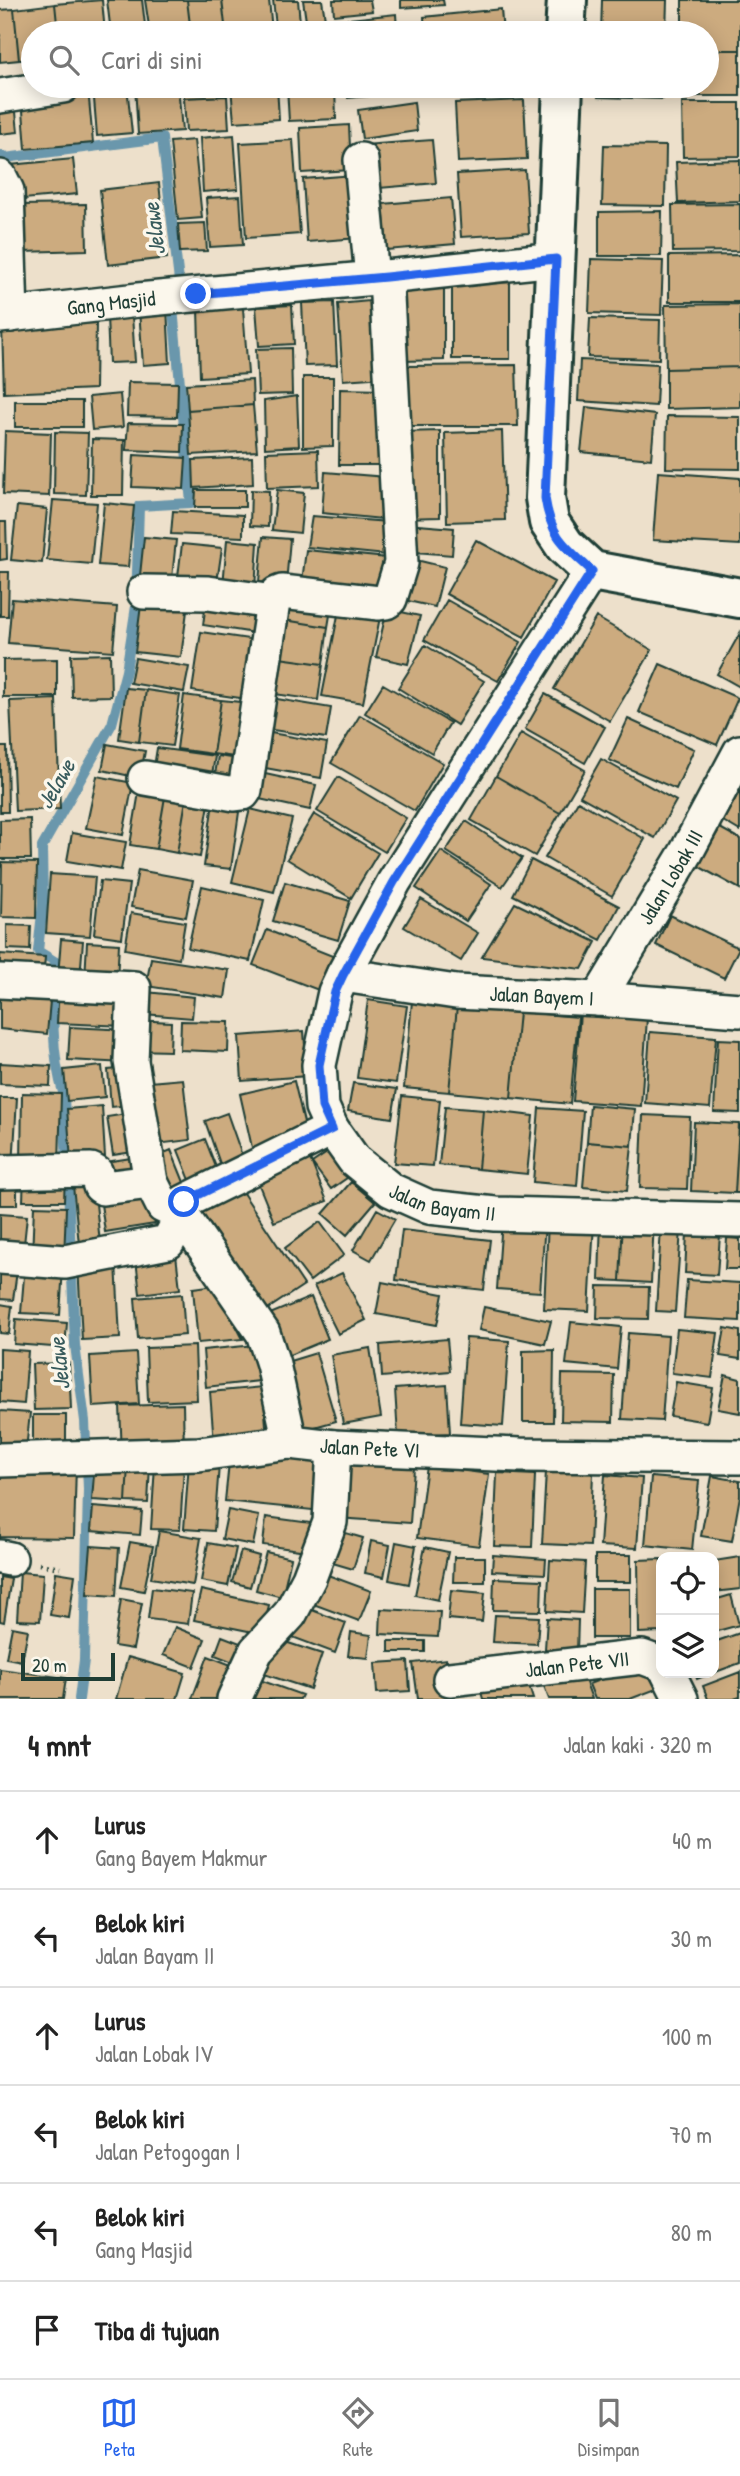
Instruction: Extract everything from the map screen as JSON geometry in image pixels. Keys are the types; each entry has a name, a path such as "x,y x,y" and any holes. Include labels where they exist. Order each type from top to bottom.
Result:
{"street":[{"path":"566,21 567,0"},
{"path":"0,96 21,93"},
{"path":"563,98 545,498 549,522 565,546 592,571 740,598"},
{"path":"145,778 235,794 243,793 274,597 282,592 379,603 390,598 401,563 379,277 361,160"},
{"path":"0,177 7,191 6,316"},
{"name":"Gang Masjid","path":"6,316 138,300 556,259"},
{"name":"Jalan Bayam II","path":"592,571 394,882 343,975 335,992 319,1065 322,1107 332,1129 354,1160 391,1190 429,1207 495,1214 740,1220"},
{"path":"144,592 208,593 273,603"},
{"name":"Jalan Lobak III","path":"598,999 686,853 740,752"},
{"name":"Jalan Bayem I","path":"343,975 456,992 740,1010"},
{"path":"0,981 134,988 131,1061 151,1182 163,1206 182,1215 263,1333 273,1364 290,1442"},
{"path":"0,1257 71,1261 168,1242 182,1215 184,1202 332,1129"},
{"path":"0,1172 91,1170 96,1173 103,1188 151,1182"},
{"name":"Jalan Pete VI","path":"0,1460 198,1454 290,1442 334,1447 520,1455 740,1457"},
{"path":"234,1699 256,1651 290,1614 309,1578 330,1522 334,1447"},
{"name":"Jalan Pete VII","path":"450,1679 642,1657 656,1662"},
{"path":"670,1678 681,1699"}],"building":[{"path":"102,0 104,21 57,21 55,4"},
{"path":"107,0 142,0 145,21 110,21"},
{"path":"145,0 187,0 190,21 148,21"},
{"path":"187,0 222,0 225,21 190,21"},
{"path":"222,0 269,0 271,21 225,21"},
{"path":"273,0 298,0 300,21 275,21"},
{"path":"303,0 322,0 325,21 306,21"},
{"path":"333,0 370,0 372,11 334,15"},
{"path":"401,0 443,0 444,5 401,8"},
{"path":"602,0 667,0 666,21 601,21"},
{"path":"682,0 740,0 740,50 719,50 719,21 682,21"},
{"path":"55,4 57,21 21,21 21,60 19,60 14,9"},
{"path":"14,9 19,60 0,62 0,10"},
{"path":"501,9 502,21 424,21 424,17"},
{"path":"396,14 396,21 341,21"},
{"path":"719,50 740,50 740,96 719,96"},
{"path":"22,98 89,98 93,143 26,149"},
{"path":"94,98 128,98 132,133 97,136"},
{"path":"136,98 179,98 182,131 138,134"},
{"path":"184,98 227,98 229,129 186,131"},
{"path":"232,98 278,98 279,119 234,122"},
{"path":"288,98 335,98 336,119 289,121"},
{"path":"524,100 527,159 458,162 455,103"},
{"path":"15,102 18,132 0,134 0,104"},
{"path":"414,102 417,131 362,139 358,110"},
{"path":"682,103 740,103 740,156 683,157"},
{"path":"349,125 351,170 302,173 300,128"},
{"path":"234,135 238,189 203,192 200,138"},
{"path":"194,140 202,218 178,220 170,142"},
{"path":"293,140 300,234 246,238 240,143"},
{"path":"432,140 436,183 368,189 364,145"},
{"path":"604,145 666,146 665,206 602,205"},
{"path":"73,159 77,194 13,200 10,165"},
{"path":"740,160 740,201 678,203 676,162"},
{"path":"525,170 529,233 461,237 457,174"},
{"path":"354,175 359,238 307,242 303,179"},
{"path":"159,183 167,258 108,265 100,190"},
{"path":"240,196 243,245 210,247 206,198"},
{"path":"451,198 455,244 387,250 383,204"},
{"path":"86,204 87,250 22,252 21,205"},
{"path":"740,204 740,251 673,252 672,205"},
{"path":"662,211 661,256 599,256 599,212"},
{"path":"205,223 207,251 180,252 178,224"},
{"path":"740,255 740,302 669,302 669,256"},
{"path":"591,259 663,261 661,315 589,313"},
{"path":"510,282 510,359 452,359 452,283"},
{"path":"402,286 444,286 444,360 402,361"},
{"path":"380,300 384,377 343,380 338,304"},
{"path":"334,302 337,365 305,366 302,303"},
{"path":"740,304 740,367 666,369 665,305"},
{"path":"292,305 294,344 259,346 256,307"},
{"path":"167,308 170,363 143,365 139,310"},
{"path":"243,308 248,374 200,377 198,309"},
{"path":"132,315 135,362 109,363 107,316"},
{"path":"590,318 660,320 659,359 588,357"},
{"path":"96,323 95,389 4,393 2,326"},
{"path":"291,348 292,394 258,395 256,349"},
{"path":"580,360 658,364 656,406 578,401"},
{"path":"516,365 518,426 404,426 406,366"},
{"path":"740,367 740,407 666,409 666,369"},
{"path":"303,377 333,377 333,446 303,447"},
{"path":"252,380 253,405 188,410 186,384"},
{"path":"128,382 178,383 177,417 127,416"},
{"path":"340,389 382,390 381,465 339,465"},
{"path":"120,394 123,427 92,430 89,397"},
{"path":"297,396 299,446 265,448 264,401"},
{"path":"15,401 82,401 82,427 15,427"},
{"path":"253,405 257,451 191,455 188,410"},
{"path":"586,407 655,415 651,459 581,452"},
{"path":"667,416 740,417 740,469 666,468"},
{"path":"128,423 183,424 182,452 126,450"},
{"path":"5,431 51,433 49,496 3,494"},
{"path":"440,431 440,517 402,518 402,432"},
{"path":"502,431 505,520 447,522 445,433"},
{"path":"55,432 88,433 86,495 54,494"},
{"path":"92,439 124,440 123,495 91,495"},
{"path":"318,450 319,486 267,488 266,452"},
{"path":"134,455 186,458 184,489 132,487"},
{"path":"252,457 253,484 194,488 193,460"},
{"path":"325,472 386,477 382,519 322,513"},
{"path":"658,472 740,478 740,545 653,540"},
{"path":"196,490 245,490 245,507 195,507"},
{"path":"251,490 269,491 268,527 250,526"},
{"path":"277,490 304,493 300,533 272,530"},
{"path":"53,500 97,503 91,564 47,560"},
{"path":"104,503 134,506 128,567 98,565"},
{"path":"17,506 47,509 42,563 11,560"},
{"path":"173,511 243,515 243,537 171,534"},
{"path":"312,516 388,522 386,555 307,547"},
{"path":"0,522 6,522 7,559 0,560"},
{"path":"406,524 454,528 452,555 403,551"},
{"path":"144,537 176,540 171,588 139,585"},
{"path":"263,537 290,539 286,584 259,582"},
{"path":"227,540 258,543 255,588 223,586"},
{"path":"476,540 554,582 524,637 446,594"},
{"path":"182,544 222,548 216,589 177,585"},
{"path":"306,550 387,558 383,596 301,589"},
{"path":"408,558 445,567 435,607 399,599"},
{"path":"0,572 9,572 8,616 0,616"},
{"path":"207,595 266,604 261,634 203,625"},
{"path":"282,595 332,603 328,627 278,619"},
{"path":"142,597 188,603 181,657 135,652"},
{"path":"12,599 117,607 113,651 8,643"},
{"path":"447,600 521,642 498,681 424,640"},
{"path":"340,605 381,612 363,703 322,696"},
{"path":"387,609 420,616 408,664 376,657"},
{"path":"596,617 652,650 610,721 554,689"},
{"path":"278,619 328,627 323,664 272,657"},
{"path":"201,632 256,640 247,699 192,691"},
{"path":"740,633 740,687 717,674"},
{"path":"425,645 484,681 457,725 398,688"},
{"path":"110,654 111,696 72,697 71,655"},
{"path":"272,657 323,664 318,700 267,693"},
{"path":"135,658 189,667 184,692 130,683"},
{"path":"57,659 57,697 3,697 3,660"},
{"path":"660,664 738,698 717,745 639,712"},
{"path":"383,684 450,723 432,753 365,713"},
{"path":"126,688 146,690 139,742 119,739"},
{"path":"146,690 180,695 172,746 139,742"},
{"path":"545,694 605,727 585,763 525,729"},
{"path":"184,695 221,700 213,754 177,749"},
{"path":"271,698 331,708 326,738 266,729"},
{"path":"56,699 60,809 15,811 10,701"},
{"path":"221,700 250,703 242,758 213,754"},
{"path":"360,715 443,763 415,811 331,763"},
{"path":"628,719 694,749 676,789 609,760"},
{"path":"260,731 327,743 321,778 254,766"},
{"path":"521,733 585,770 560,813 496,776"},
{"path":"107,744 145,751 140,778 102,770"},
{"path":"0,747 7,747 8,812 0,812"},
{"path":"157,748 215,756 210,787 152,779"},
{"path":"218,756 243,760 238,791 213,787"},
{"path":"601,759 676,801 655,838 580,796"},
{"path":"256,772 316,785 310,810 250,797"},
{"path":"97,776 133,783 123,835 86,828"},
{"path":"496,776 560,813 535,856 471,820"},
{"path":"338,777 406,818 385,852 317,811"},
{"path":"740,790 740,831 723,821"},
{"path":"139,792 165,797 156,849 130,845"},
{"path":"165,797 186,800 177,853 156,849"},
{"path":"186,800 209,804 200,857 177,853"},
{"path":"578,801 645,839 612,896 545,858"},
{"path":"213,802 240,805 231,869 204,866"},
{"path":"250,809 292,819 274,892 232,882"},
{"path":"314,814 378,853 351,898 287,859"},
{"path":"30,819 31,859 0,859 0,820"},
{"path":"466,821 522,858 502,887 446,851"},
{"path":"720,828 740,839 740,889 698,866"},
{"path":"72,833 126,842 121,870 67,861"},
{"path":"441,851 491,884 466,921 416,888"},
{"path":"531,860 619,906 601,940 513,895"},
{"path":"2,862 37,863 36,918 1,917"},
{"path":"138,870 193,880 186,917 131,907"},
{"path":"50,874 95,877 90,936 46,933"},
{"path":"100,881 129,884 122,938 94,934"},
{"path":"285,882 350,901 338,940 273,921"},
{"path":"202,886 264,900 250,961 188,948"},
{"path":"421,899 478,933 461,961 404,927"},
{"path":"515,903 596,942 582,969 482,957"},
{"path":"131,913 185,922 179,959 125,949"},
{"path":"670,915 739,948 724,978 656,945"},
{"path":"7,925 31,926 30,950 7,949"},
{"path":"267,930 335,957 321,991 253,965"},
{"path":"61,939 83,941 80,978 58,976"},
{"path":"87,942 119,944 117,980 85,979"},
{"path":"0,954 45,957 43,981 0,978"},
{"path":"151,958 229,970 225,998 146,986"},
{"path":"0,984 51,990 47,1034 0,1029"},
{"path":"59,987 127,989 125,1026 57,1023"},
{"path":"146,992 194,997 192,1018 144,1014"},
{"path":"368,1000 407,1006 396,1083 357,1078"},
{"path":"412,1001 457,1006 449,1092 404,1088"},
{"path":"457,1006 519,1012 511,1098 449,1092"},
{"path":"519,1012 578,1017 570,1104 511,1098"},
{"path":"580,1013 647,1018 641,1106 573,1101"},
{"path":"136,1020 171,1022 170,1051 135,1050"},
{"path":"181,1021 229,1022 228,1052 180,1050"},
{"path":"70,1027 128,1030 126,1063 68,1060"},
{"path":"304,1031 307,1076 242,1081 239,1036"},
{"path":"650,1032 716,1037 710,1108 645,1103"},
{"path":"718,1039 740,1040 740,1113 714,1112"},
{"path":"0,1063 51,1066 50,1086 0,1084"},
{"path":"102,1066 105,1097 67,1101 64,1070"},
{"path":"129,1068 132,1105 111,1107 108,1070"},
{"path":"183,1079 190,1140 157,1144 150,1082"},
{"path":"294,1081 308,1139 253,1152 240,1094"},
{"path":"353,1083 397,1089 392,1118 348,1111"},
{"path":"22,1093 61,1094 59,1164 21,1164"},
{"path":"402,1096 440,1100 433,1166 394,1163"},
{"path":"0,1098 17,1098 13,1167 0,1167"},
{"path":"590,1105 635,1109 632,1146 587,1142"},
{"path":"102,1106 105,1157 71,1160 67,1109"},
{"path":"445,1107 483,1110 478,1169 439,1165"},
{"path":"539,1108 583,1111 577,1186 533,1182"},
{"path":"483,1110 533,1116 527,1174 478,1169"},
{"path":"133,1113 140,1151 113,1155 107,1117"},
{"path":"227,1113 246,1167 224,1175 205,1121"},
{"path":"643,1115 690,1117 687,1189 640,1188"},
{"path":"694,1122 739,1124 735,1193 691,1191"},
{"path":"739,1124 740,1193 735,1193"},
{"path":"205,1139 221,1180 194,1190 178,1150"},
{"path":"587,1142 632,1146 627,1191 583,1187"},
{"path":"339,1145 357,1171 331,1189 312,1163"},
{"path":"171,1150 188,1192 165,1201 148,1160"},
{"path":"308,1154 327,1201 274,1222 255,1175"},
{"path":"144,1156 147,1175 102,1182 99,1163"},
{"path":"24,1173 65,1174 64,1201 23,1201"},
{"path":"93,1174 101,1253 80,1254 72,1176"},
{"path":"0,1178 17,1179 17,1205 0,1205"},
{"path":"351,1182 375,1202 347,1235 323,1214"},
{"path":"239,1187 304,1285 260,1314 196,1216"},
{"path":"150,1190 155,1224 105,1232 100,1197"},
{"path":"34,1206 66,1207 64,1259 32,1258"},
{"path":"377,1209 395,1219 371,1260 353,1250"},
{"path":"0,1214 27,1216 23,1254 0,1252"},
{"path":"601,1218 623,1219 620,1281 599,1280"},
{"path":"623,1219 654,1220 651,1283 620,1281"},
{"path":"502,1220 545,1223 540,1292 497,1289"},
{"path":"548,1221 594,1223 589,1311 544,1309"},
{"path":"320,1222 344,1255 310,1281 285,1248"},
{"path":"661,1228 681,1230 675,1312 656,1311"},
{"path":"402,1230 490,1240 484,1290 396,1280"},
{"path":"687,1233 720,1235 717,1275 685,1273"},
{"path":"727,1238 740,1239 740,1269 725,1269"},
{"path":"175,1246 180,1289 140,1294 135,1251"},
{"path":"0,1261 18,1264 13,1300 0,1299"},
{"path":"116,1262 120,1338 82,1340 78,1264"},
{"path":"25,1264 63,1267 60,1315 21,1313"},
{"path":"342,1273 366,1320 338,1334 314,1286"},
{"path":"687,1280 740,1283 740,1321 684,1318"},
{"path":"382,1282 443,1294 437,1325 376,1314"},
{"path":"215,1285 243,1339 198,1343 193,1288"},
{"path":"598,1286 649,1287 648,1319 597,1318"},
{"path":"182,1294 185,1335 138,1339 135,1298"},
{"path":"311,1297 328,1339 287,1356 270,1314"},
{"path":"0,1304 12,1306 9,1334 0,1333"},
{"path":"484,1307 551,1321 545,1344 479,1330"},
{"path":"16,1319 67,1323 65,1348 14,1344"},
{"path":"571,1322 621,1327 617,1369 566,1364"},
{"path":"725,1328 740,1331 740,1359 720,1356"},
{"path":"677,1329 718,1333 712,1378 672,1373"},
{"path":"628,1333 668,1336 662,1421 622,1419"},
{"path":"466,1338 509,1341 503,1426 460,1423"},
{"path":"447,1339 450,1371 382,1377 380,1345"},
{"path":"255,1345 259,1381 206,1387 203,1350"},
{"path":"195,1346 197,1400 148,1402 146,1348"},
{"path":"370,1348 381,1417 343,1424 331,1355"},
{"path":"0,1349 28,1351 24,1404 0,1402"},
{"path":"554,1350 553,1422 523,1422 523,1351"},
{"path":"136,1353 139,1404 93,1407 90,1356"},
{"path":"316,1353 336,1421 300,1431 280,1364"},
{"path":"69,1363 71,1409 34,1410 32,1364"},
{"path":"562,1374 614,1375 613,1422 561,1421"},
{"path":"725,1375 740,1379 740,1413 718,1409"},
{"path":"676,1382 713,1388 707,1422 670,1416"},
{"path":"447,1385 450,1433 398,1436 395,1389"},
{"path":"263,1387 267,1438 214,1443 210,1392"},
{"path":"183,1404 184,1452 122,1455 120,1406"},
{"path":"0,1411 30,1413 25,1459 0,1457"},
{"path":"33,1415 66,1415 66,1458 33,1458"},
{"path":"230,1453 327,1463 322,1511 225,1501"},
{"path":"95,1461 128,1464 126,1502 92,1500"},
{"path":"189,1462 219,1465 214,1531 184,1529"},
{"path":"0,1463 76,1464 74,1538 0,1537"},
{"path":"341,1463 414,1468 410,1523 337,1518"},
{"path":"128,1464 150,1465 148,1503 126,1502"},
{"path":"155,1465 184,1466 180,1530 151,1529"},
{"path":"427,1466 489,1474 479,1546 417,1538"},
{"path":"546,1471 593,1473 590,1546 542,1544"},
{"path":"497,1473 535,1475 532,1547 494,1546"},
{"path":"605,1475 642,1478 637,1548 600,1546"},
{"path":"712,1476 740,1481 732,1541 701,1536"},
{"path":"651,1477 699,1481 692,1550 645,1545"},
{"path":"93,1507 142,1511 140,1535 91,1531"},
{"path":"228,1510 259,1516 253,1545 222,1539"},
{"path":"266,1517 311,1523 307,1551 263,1545"},
{"path":"335,1530 363,1538 353,1569 326,1561"},
{"path":"159,1531 201,1538 193,1585 151,1578"},
{"path":"371,1541 390,1545 384,1577 365,1573"},
{"path":"130,1542 153,1546 144,1591 121,1587"},
{"path":"396,1542 416,1546 409,1584 389,1580"},
{"path":"208,1543 236,1548 228,1586 201,1581"},
{"path":"91,1546 119,1548 116,1596 87,1594"},
{"path":"425,1547 448,1552 438,1600 415,1595"},
{"path":"241,1551 259,1556 250,1587 232,1582"},
{"path":"266,1552 291,1558 282,1597 256,1590"},
{"path":"493,1555 546,1559 545,1574 492,1571"},
{"path":"595,1555 631,1555 631,1582 595,1582"},
{"path":"454,1557 485,1557 485,1582 453,1582"},
{"path":"740,1557 740,1589 719,1591 719,1560"},
{"path":"656,1559 656,1632 639,1633 638,1560"},
{"path":"550,1560 585,1562 582,1613 547,1611"},
{"path":"317,1571 371,1591 359,1621 305,1601"},
{"path":"20,1572 43,1574 40,1621 17,1620"},
{"path":"56,1572 75,1575 69,1618 50,1615"},
{"path":"0,1577 11,1579 4,1622 0,1621"},
{"path":"494,1578 542,1580 541,1611 493,1610"},
{"path":"152,1588 192,1593 188,1624 148,1619"},
{"path":"592,1589 630,1589 630,1638 592,1638"},
{"path":"201,1590 269,1605 263,1634 194,1620"},
{"path":"451,1590 485,1593 482,1622 448,1619"},
{"path":"731,1595 739,1625 719,1631 719,1599"},
{"path":"121,1599 142,1603 133,1649 114,1646"},
{"path":"299,1605 346,1623 335,1653 287,1635"},
{"path":"381,1609 440,1612 438,1637 380,1634"},
{"path":"495,1615 539,1617 537,1644 493,1642"},
{"path":"547,1618 578,1620 577,1651 545,1649"},
{"path":"12,1627 28,1630 22,1661 6,1658"},
{"path":"175,1627 205,1639 194,1667 163,1655"},
{"path":"351,1632 371,1635 368,1658 348,1656"},
{"path":"740,1633 740,1663 719,1671 719,1640"},
{"path":"222,1636 248,1646 241,1665 215,1655"},
{"path":"276,1639 322,1654 310,1689 264,1674"},
{"path":"389,1641 425,1641 425,1652 389,1652"},
{"path":"208,1656 239,1668 228,1699 192,1699"},
{"path":"128,1657 185,1673 177,1699 116,1699"},
{"path":"446,1659 451,1699 418,1699 413,1663"},
{"path":"408,1661 410,1691 377,1693 375,1663"},
{"path":"649,1661 659,1688 630,1699 595,1699 589,1684"},
{"path":"0,1669 66,1678 63,1699 0,1699"},
{"path":"582,1672 592,1699 549,1699 544,1686"},
{"path":"740,1672 740,1697 708,1699 703,1686"},
{"path":"526,1677 533,1699 483,1699 481,1692"},
{"path":"257,1679 302,1695 300,1699 250,1699"}],"waterway":[{"name":"Jelawe","path":"0,155 5,158 162,138 179,281 173,308 191,503 139,506 136,606 126,671 112,724 42,847 43,903 38,951 56,962 56,1063 64,1096 75,1345 85,1421 88,1489 84,1660 79,1699"}],"route":[{"path":"184,1202 332,1129 322,1107 319,1065 335,992 394,882 592,571 565,546 549,522 545,498 556,259 196,294"}]}
